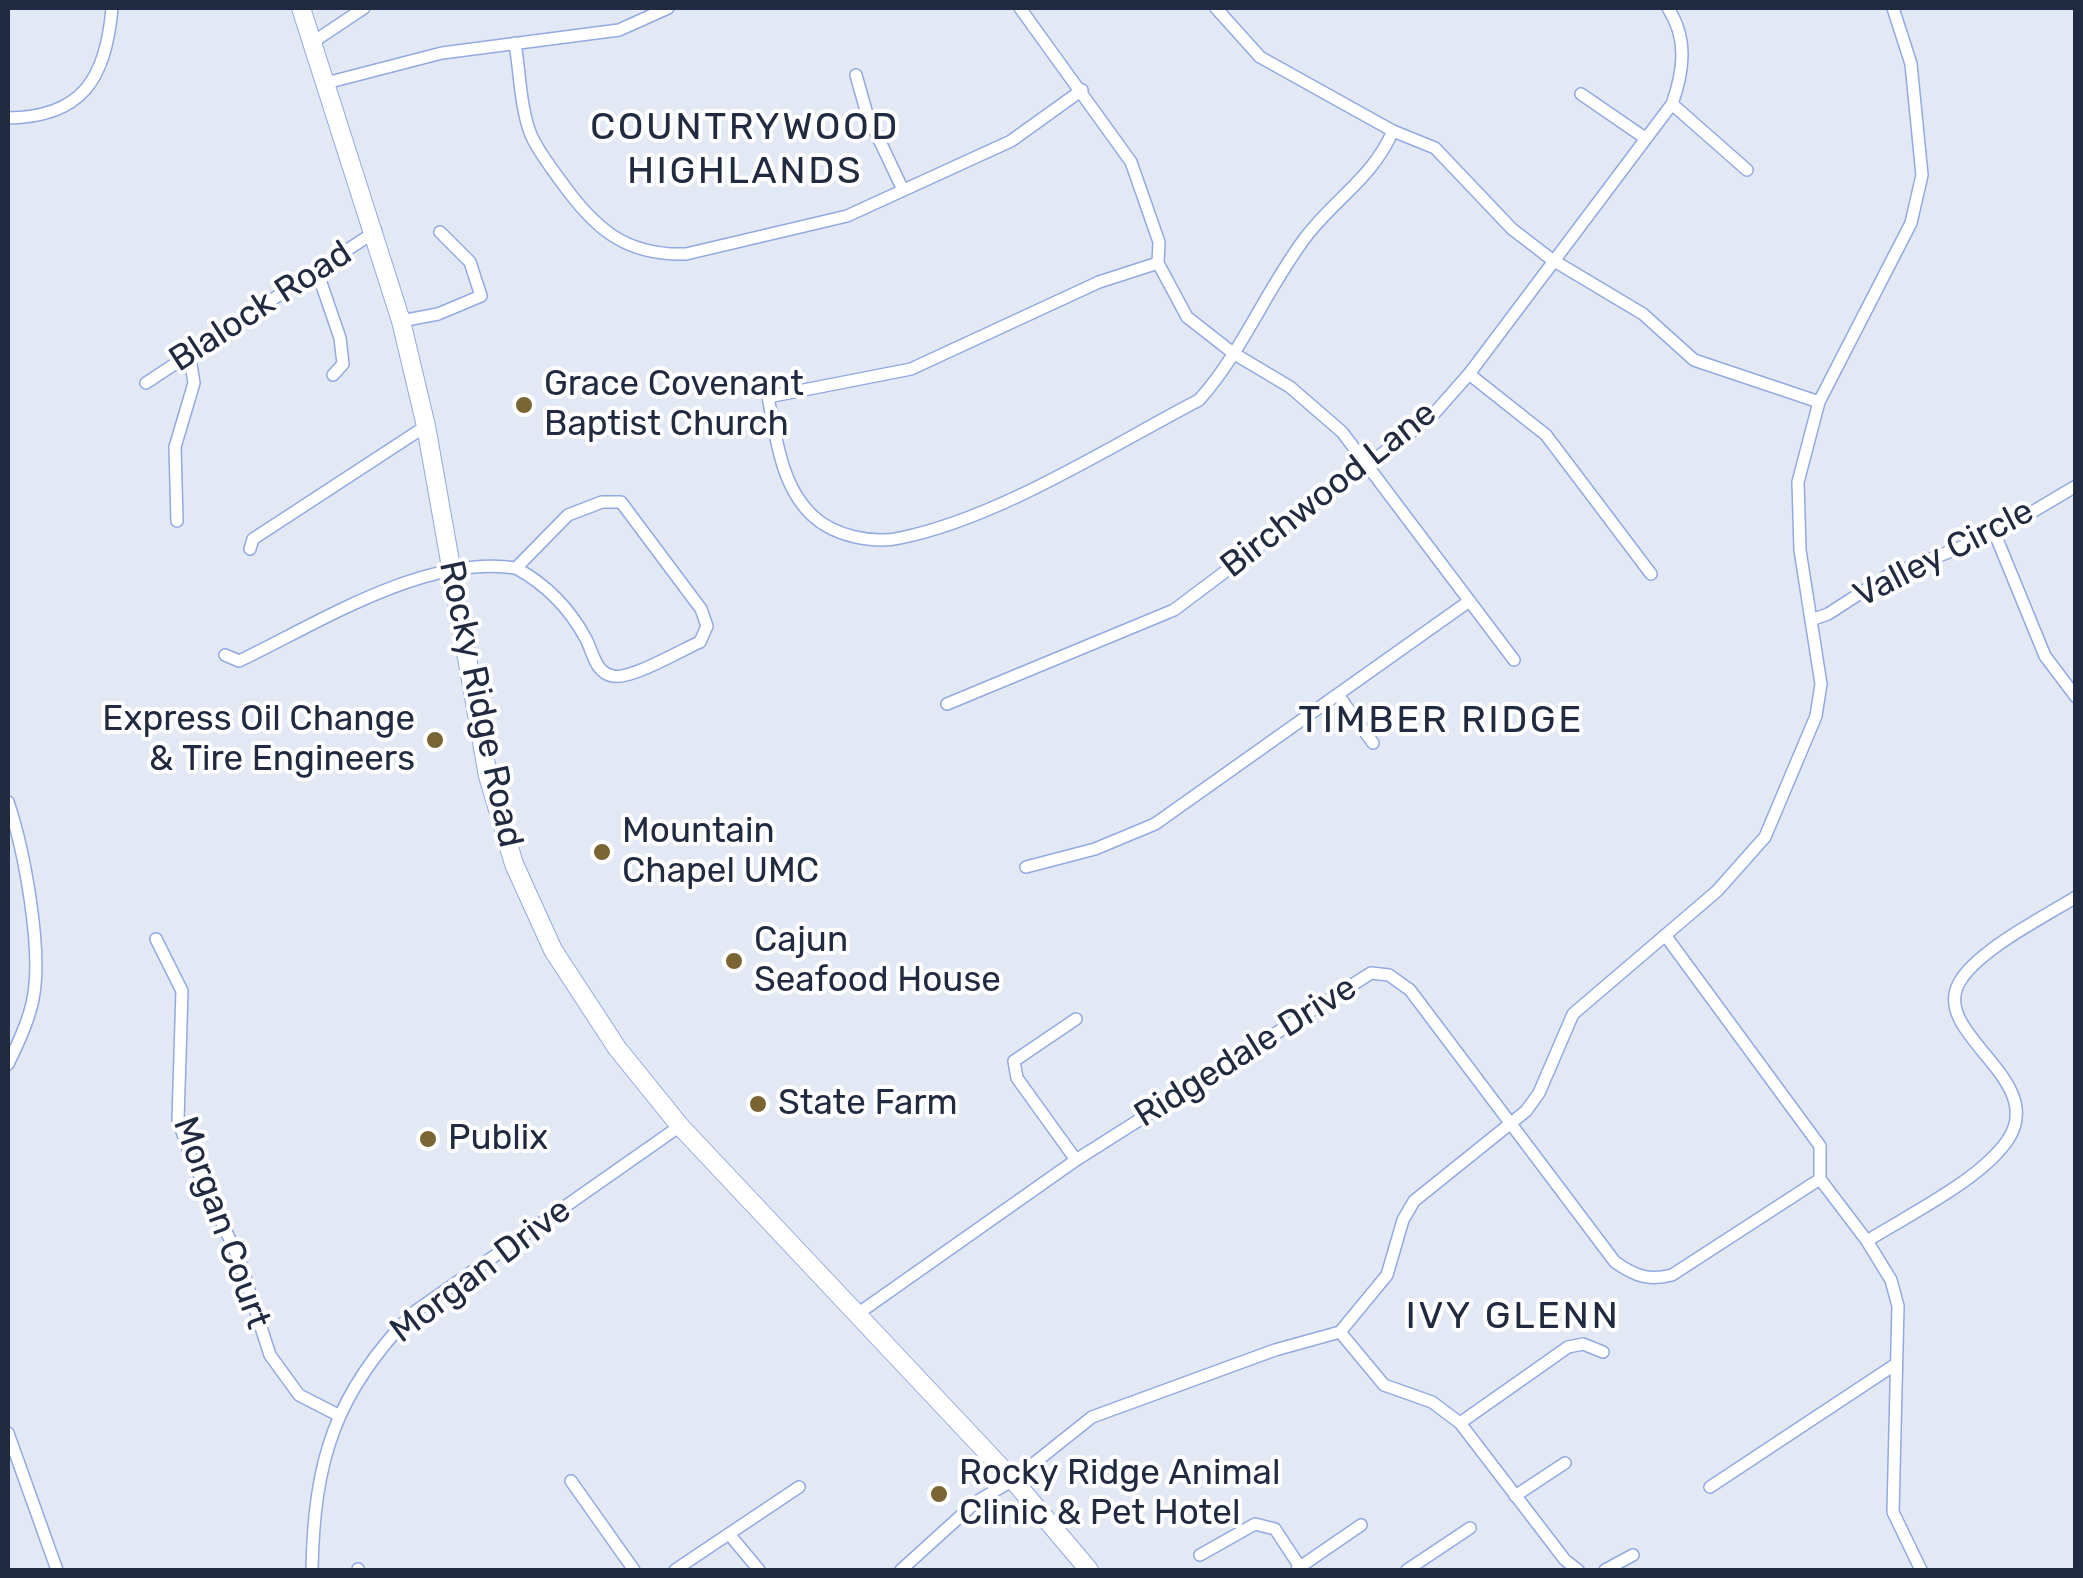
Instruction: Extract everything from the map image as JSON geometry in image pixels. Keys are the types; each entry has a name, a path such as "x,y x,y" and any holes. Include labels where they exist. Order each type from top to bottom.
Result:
{"main road":[{"name":"Rocky Ridge Road","path":"301,8 376,232 401,322 426,426 484,756 514,864 553,950 617,1048 680,1126 1014,1480 1089,1570"}],"street":[{"path":"8,118 56,113 84,92 110,37 112,8"},
{"path":"313,42 364,8"},
{"path":"326,83 411,59 620,30 668,8"},
{"path":"1020,8 1131,162 1159,242 1158,263 1187,316 1233,353 1317,407 1366,464 1514,660"},
{"path":"1216,8 1260,57 1394,130 1436,148 1512,229 1552,259 1642,314 1694,360 1819,402"},
{"name":"Birchwood Lane","path":"947,704 1174,610 1431,417 1469,374 1672,104 1684,72 1680,33 1668,8"},
{"path":"900,1570 976,1502 1014,1480 1092,1416 1274,1350 1340,1332 1387,1275 1402,1220 1414,1201 1540,1094 1572,1014 1746,862 1764,838 1790,787 1816,716 1821,684 1800,550 1798,482 1819,402 1911,223 1922,175 1911,64 1894,8"},
{"path":"516,43 524,109 540,151 600,231 634,250 686,254 847,216 1010,141 1082,90"},
{"path":"856,75 867,114 903,190"},
{"path":"1581,94 1644,138"},
{"path":"1672,104 1747,170"},
{"path":"1158,263 1098,282 911,369 768,396 781,461 795,493 814,516 834,530 870,540 900,538 1004,502 1198,400 1233,353 1306,236 1366,177 1394,130"},
{"name":"Blalock Road","path":"146,383 376,232"},
{"path":"401,322 438,314 481,296 470,262 440,232"},
{"path":"317,272 340,338 343,364 333,375"},
{"path":"178,521 175,448 194,382 190,352"},
{"path":"1469,374 1546,435 1651,574"},
{"path":"250,549 253,540 426,426"},
{"name":"Valley Circle","path":"1811,620 1828,614 1887,576 1996,534 2076,486"},
{"path":"226,655 239,661 407,581 489,564 516,568 536,579 566,608 598,668 612,676 628,674 700,642 707,626 700,609 621,502 602,502 568,516 516,568"},
{"path":"1996,534 2044,656 2076,697"},
{"path":"1026,868 1095,849 1155,824 1468,602"},
{"path":"1338,694 1373,743"},
{"path":"8,802 19,835 36,972 33,1002 8,1064"},
{"path":"1867,1241 1992,1160 2011,1135 2016,1113 2012,1090 1957,1016 1954,1000 1959,982 1979,961 2076,897"},
{"path":"1665,934 1820,1146 1820,1178 1891,1280 1898,1306 1893,1512 1921,1570"},
{"name":"Morgan Court","path":"156,939 182,991 178,1120 190,1153 238,1259 257,1325 278,1370 299,1395 340,1416"},
{"name":"Ridgedale Drive","path":"856,1315 1076,1160 1371,974 1388,975 1410,990 1616,1262 1634,1275 1654,1280 1672,1275 1820,1178"},
{"path":"1076,1019 1014,1061 1017,1078 1076,1160"},
{"name":"Morgan Drive","path":"312,1570 318,1475 351,1387 378,1349 414,1313 680,1126"},
{"path":"1340,1332 1384,1385 1432,1402 1460,1423 1578,1570"},
{"path":"1460,1423 1568,1347 1582,1344 1602,1352"},
{"path":"1710,1488 1896,1364"},
{"path":"8,1433 57,1570"},
{"path":"1515,1496 1565,1464"},
{"path":"571,1481 634,1570"},
{"path":"676,1570 798,1487"},
{"path":"1200,1554 1256,1524 1275,1529 1296,1569 1361,1525"},
{"path":"1407,1570 1470,1528"},
{"path":"728,1534 759,1570"},
{"path":"1605,1570 1634,1555"}],"place":[{"name":"Grace Covenant Baptist Church","path":"524,405"},
{"name":"Express Oil Change & Tire Engineers","path":"435,740"},
{"name":"Mountain Chapel UMC","path":"602,852"},
{"name":"Cajun Seafood House","path":"734,961"},
{"name":"State Farm","path":"758,1104"},
{"name":"Publix","path":"428,1139"},
{"name":"Rocky Ridge Animal Clinic & Pet Hotel","path":"939,1494"}],"district":[{"name":"COUNTRYWOOD HIGHLANDS","path":"745,150"},
{"name":"TIMBER RIDGE","path":"1441,721"},
{"name":"IVY GLENN","path":"1513,1317"}]}
